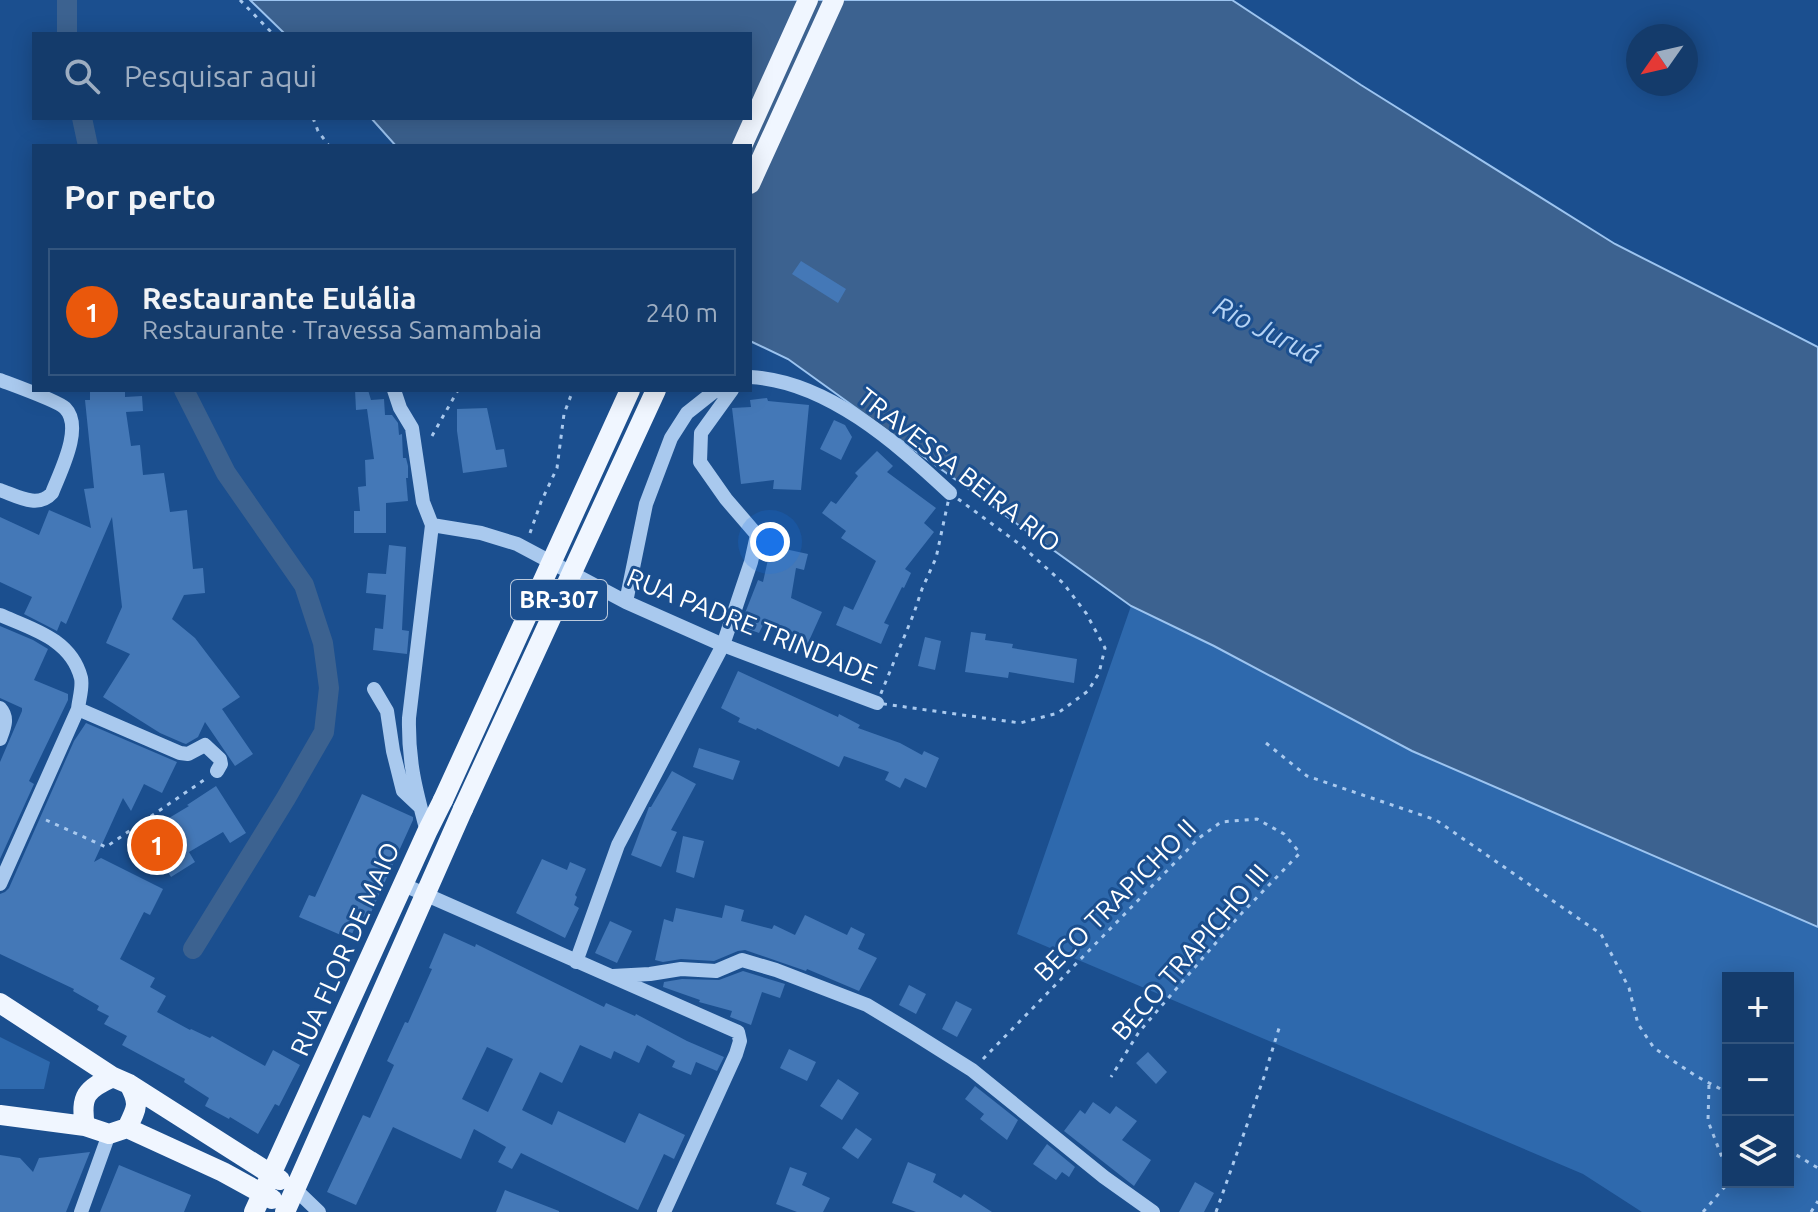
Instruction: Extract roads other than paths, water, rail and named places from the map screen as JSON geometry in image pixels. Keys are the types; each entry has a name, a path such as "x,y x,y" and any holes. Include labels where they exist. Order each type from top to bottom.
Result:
{"main road":[{"path":"743,144 808,0"},
{"path":"752,180 834,0"},
{"name":"BR-307","path":"427,832 629,392"},
{"name":"RUA FLOR DE MAIO","path":"289,1203 463,809 655,392"},
{"name":"RUA FLOR DE MAIO","path":"258,1203 427,832"},
{"path":"0,1003 271,1174 289,1203"},
{"path":"85,1126 82,1110 86,1094 97,1084 121,1081"},
{"path":"118,1131 135,1111 138,1100 121,1081"},
{"path":"0,1115 118,1131 223,1172 258,1203 289,1203"}],"street":[{"name":"TRAVESSA BEIRA RIO","path":"752,377 771,378 824,397 862,420 950,493"},
{"path":"0,380 64,407 73,429 48,499 34,502 0,490"},
{"name":"RUA FLOR DE MAIO","path":"395,392 412,428 423,502 432,525 408,748 427,832"},
{"path":"626,602 646,504 671,438 687,413 713,392"},
{"path":"576,962 618,845 723,645 751,562 757,535 700,462 701,433 731,392"},
{"name":"RUA PADRE TRINDADE","path":"432,525 481,533 525,548 626,602 723,645 877,703"},
{"path":"0,615 51,637 73,658 82,680 78,709 0,884"},
{"path":"374,689 387,711 403,791 420,807"},
{"path":"0,708 6,721 0,739"},
{"path":"78,709 180,753 188,754 201,746 208,747 220,759 217,771"},
{"path":"404,885 738,1032 740,1041 664,1212"},
{"path":"613,976 681,969 716,971 742,960 867,1005 972,1070 1104,1177 1153,1212"},
{"path":"81,1212 118,1131"},
{"path":"289,1203 318,1212"}],"water":[{"name":"Rio Juruá","path":"250,0 1232,0 1615,244 1818,347 1818,927 1412,751 1214,646 1131,606 788,359 752,342 752,144 394,144 373,120 752,120 752,32 283,32"}],"waterway":[{"path":"67,0 67,32"},
{"path":"82,120 88,144"},
{"path":"185,392 226,473 304,585 323,643 329,688 324,732 193,949"}],"place":[{"name":"Restaurante Eulália","path":"157,845"}]}
